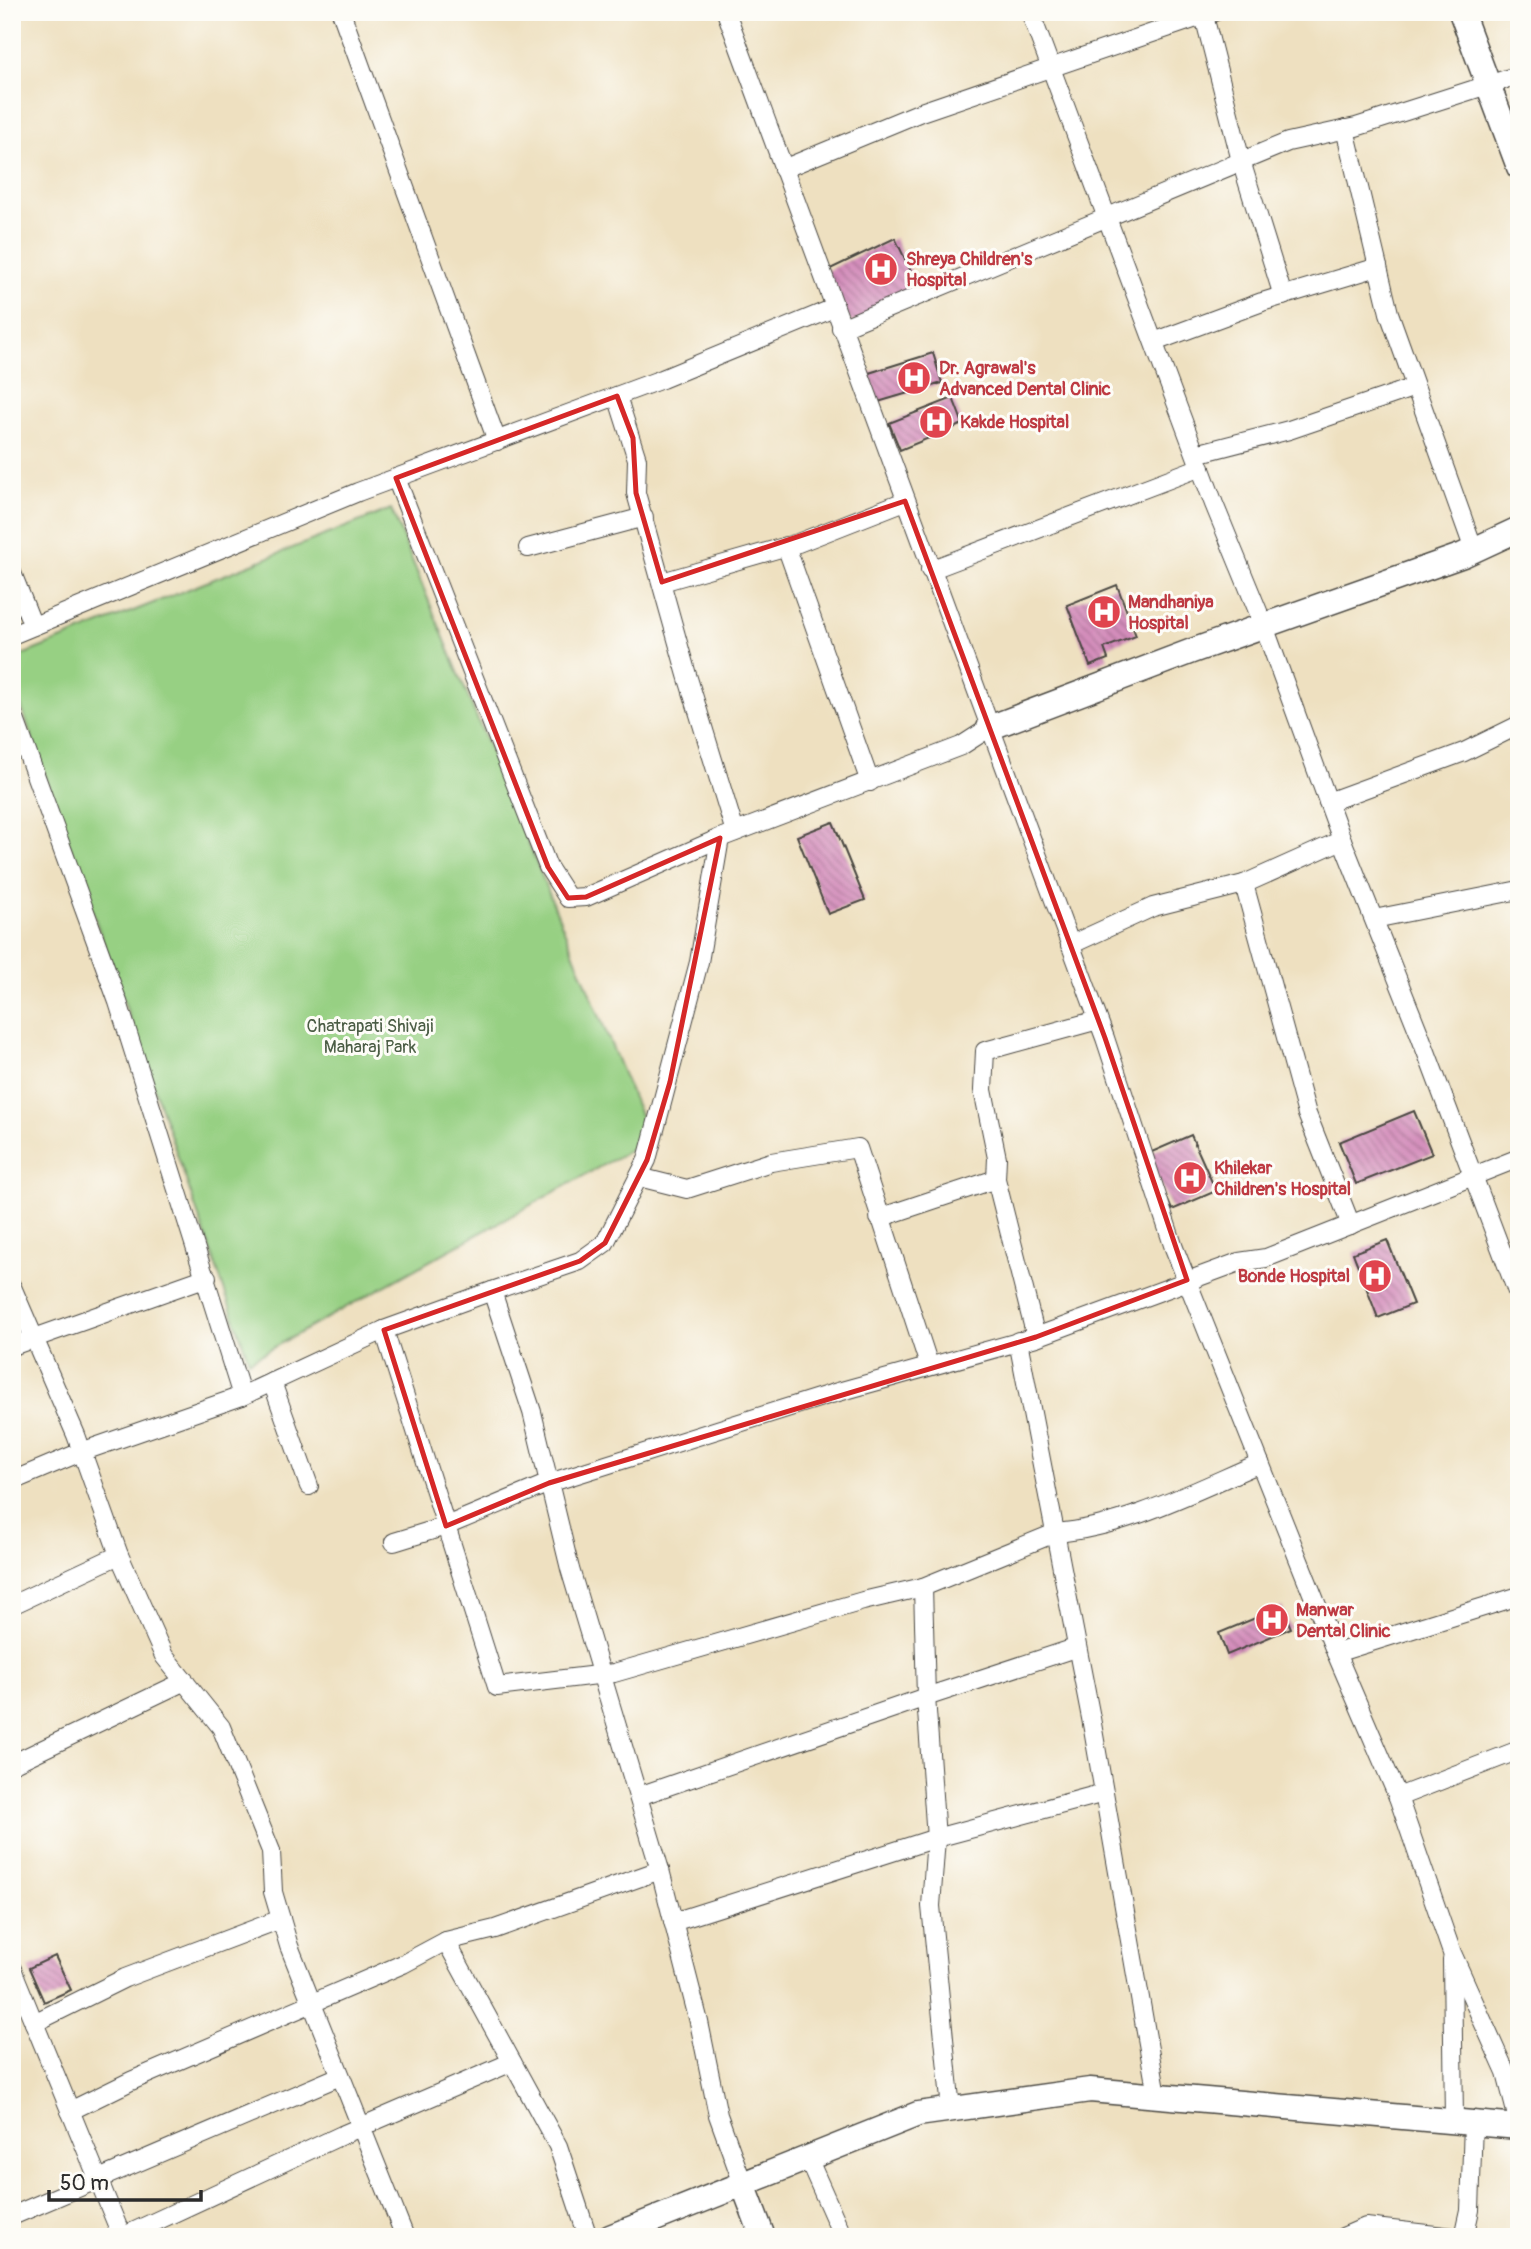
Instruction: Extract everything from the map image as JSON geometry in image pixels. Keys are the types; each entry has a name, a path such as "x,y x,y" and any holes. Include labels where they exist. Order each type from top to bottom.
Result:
{"main road":[{"path":"1461,12 1519,167"},
{"path":"989,729 1474,550 1519,529"},
{"path":"617,2235 918,2114 1090,2090 1519,2125"},
{"path":"743,2184 763,2237"}],"street":[{"path":"341,12 497,440"},
{"path":"726,12 1098,1020 1187,1280 1336,1653 1398,1797 1452,1953 1506,2074 1519,2125"},
{"path":"1030,12 1198,460 1264,626 1342,840 1474,1174 1519,1297"},
{"path":"783,169 921,112 1207,13 1241,161 1283,296"},
{"path":"841,328 1288,142 1345,130 1489,87 1519,75"},
{"path":"1345,130 1389,313 1474,550"},
{"path":"1154,342 1283,296 1378,267"},
{"path":"12,635 396,478 617,396 834,308"},
{"path":"930,570 1198,460 1415,387"},
{"path":"12,1481 81,1452 242,1396 384,1330 580,1261 605,1243 647,1160 670,1082 728,835 636,493 637,459 633,438 617,396"},
{"path":"396,478 548,867 568,898 586,897 728,835 961,746 989,729"},
{"path":"662,582 786,546 905,501"},
{"path":"528,548 643,517"},
{"path":"786,546 870,782"},
{"path":"12,573 33,626"},
{"path":"12,711 118,1002 207,1277 242,1396"},
{"path":"1328,802 1464,752 1519,725"},
{"path":"1070,945 1153,907 1244,884 1342,840"},
{"path":"1244,884 1307,1114 1351,1225"},
{"path":"1374,919 1519,890"},
{"path":"1036,1337 996,1180 997,1158 983,1090 985,1051 1098,1020"},
{"path":"639,1177 687,1189 771,1162 858,1148 929,1365"},
{"path":"394,1542 446,1526 549,1483 929,1365 1036,1337 1239,1262 1266,1258 1519,1158"},
{"path":"879,1218 996,1180"},
{"path":"12,1346 207,1277"},
{"path":"12,1287 81,1452 119,1555 164,1656 221,1727 271,1851 273,1892 311,2003 405,2237"},
{"path":"492,1291 532,1412 570,1569 660,1870 718,2115 743,2184"},
{"path":"384,1330 497,1687 603,1675 923,1587 1055,1533 1079,1531 1144,1513 1260,1463"},
{"path":"1018,1341 1104,1793 1157,2095"},
{"path":"272,1382 309,1486"},
{"path":"12,1605 119,1555"},
{"path":"923,1587 926,1697 936,1838 931,1906 951,2110"},
{"path":"1336,1653 1519,1597"},
{"path":"639,1796 1075,1648"},
{"path":"12,1764 185,1681"},
{"path":"1398,1797 1519,1750"},
{"path":"673,1922 936,1838 1104,1793"},
{"path":"70,2111 403,1964 446,1941 495,1929 660,1870"},
{"path":"34,2023 125,1978 281,1919"},
{"path":"446,1941 558,2146 588,2237"},
{"path":"1452,1953 1470,2210 1464,2237"},
{"path":"12,1969 19,2006 34,2023 122,2237 512,2062"},
{"path":"12,2216 340,2076"},
{"path":"808,2158 842,2237"},
{"path":"1343,2237 1366,2227 1453,2237"}],"highlighted area":[{"path":"617,396 633,438 636,493 662,582 905,501 1105,1038 1187,1280 1036,1337 549,1483 446,1526 384,1330 580,1261 605,1243 647,1160 670,1082 720,838 586,897 568,898 548,867 396,478"}],"green space":[{"name":"Chatrapati Shivaji Maharaj Park","path":"391,509 650,1139 249,1361 12,680 12,659"}],"building":[{"path":"895,238 920,290 851,323 826,271"},
{"path":"933,353 942,383 878,402 869,373"},
{"path":"953,398 963,424 900,450 889,423"},
{"path":"1117,585 1136,636 1104,648 1108,659 1090,666 1067,605"},
{"path":"833,822 865,900 828,914 797,836"},
{"path":"1414,1111 1432,1154 1356,1184 1339,1142"},
{"path":"1191,1135 1216,1191 1172,1210 1147,1154"},
{"path":"1387,1240 1413,1304 1378,1318 1353,1253"},
{"path":"1282,1607 1291,1628 1227,1655 1219,1633"},
{"path":"55,1956 71,1990 44,2002 29,1968"}],"place":[{"name":"Shreya Children's Hospital","path":"881,269"},
{"name":"Dr. Agrawal's Advanced Dental Clinic","path":"914,378"},
{"name":"Kakde Hospital","path":"936,422"},
{"name":"Mandhaniya Hospital","path":"1104,612"},
{"name":"Khilekar Children's Hospital","path":"1190,1178"},
{"name":"Bonde Hospital","path":"1375,1276"},
{"name":"Manwar Dental Clinic","path":"1272,1620"}]}
